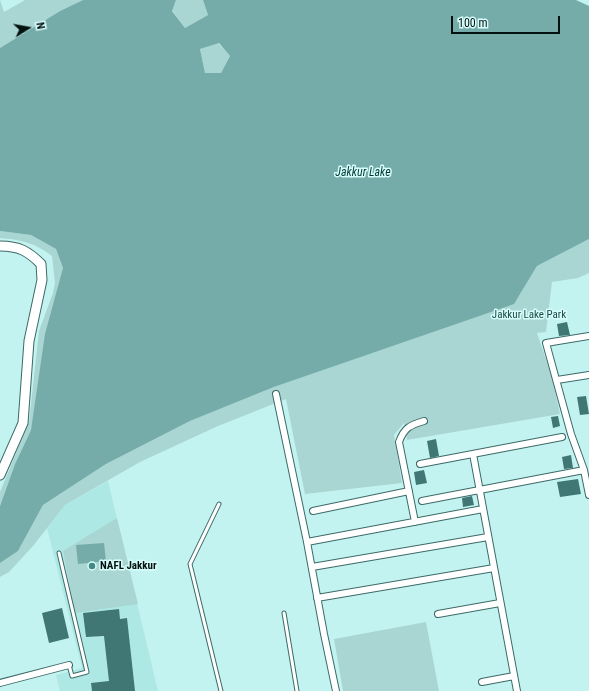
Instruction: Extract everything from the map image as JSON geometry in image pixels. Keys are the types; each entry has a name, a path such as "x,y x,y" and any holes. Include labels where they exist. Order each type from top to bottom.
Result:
{"street":[{"path":"0,246 11,246 30,252 42,264 42,280 29,340 23,423 0,475"},
{"path":"589,336 546,343 571,434 584,470 589,495"},
{"path":"557,380 589,375"},
{"path":"276,394 336,691"},
{"path":"415,522 398,442 403,431 411,424 424,421"},
{"path":"420,464 562,437"},
{"path":"472,454 517,691"},
{"path":"422,501 584,470"},
{"path":"313,511 408,491"},
{"path":"307,542 483,509"},
{"path":"312,567 488,537"},
{"path":"317,598 494,568"},
{"path":"438,614 500,603"},
{"path":"0,683 69,665"},
{"path":"482,682 514,676"}],"lane":[{"path":"219,504 190,564 221,691"},
{"path":"59,553 87,672 72,676 69,665"},
{"path":"284,613 298,691"}],"shaded area":[{"name":"NAFL Jakkur","path":"108,481 158,691 60,691 56,675 82,668 47,528 65,505"}],"green space":[{"path":"0,0 4,12 25,0 83,0 60,11 0,48"},
{"path":"176,0 203,0 208,15 185,28 172,10"},
{"path":"218,43 230,56 221,73 205,73 200,49"},
{"path":"0,231 31,235 56,249 63,268 31,430 15,464 0,506 0,492 29,422 39,331 53,293 55,283 52,256 34,245 0,238"},
{"name":"Jakkur Lake Park","path":"589,239 589,273 578,278 552,282 546,332 537,333 552,377 560,414 407,440 404,423 394,435 402,483 305,494 286,399 218,426 140,462 65,505 33,546 9,572 0,577 0,563 18,551 43,505 106,464 190,421 274,387 463,321 519,296 537,266"},
{"path":"117,518 138,604 75,613 63,551"},
{"path":"426,622 439,691 343,691 334,639"}],"water":[{"name":"Jakkur Lake","path":"83,0 176,0 172,11 185,28 208,15 203,0 576,0 589,6 589,239 537,266 514,304 274,387 190,421 106,464 43,505 18,551 0,563 0,506 15,464 31,430 45,334 63,268 56,249 31,235 0,231 0,48 60,11","holes":["219,43 230,56 221,73 205,73 200,49"]},
{"path":"104,543 106,561 78,564 76,545"}],"building":[{"path":"567,322 570,335 559,336 557,324"},
{"path":"586,396 589,414 580,415 577,397"},
{"path":"558,416 560,426 553,428 551,417"},
{"path":"436,439 439,456 430,458 427,441"},
{"path":"571,455 573,468 564,469 562,457"},
{"path":"424,470 427,483 416,485 414,472"},
{"path":"578,479 581,494 560,497 557,482"},
{"path":"472,496 474,505 463,507 462,498"},
{"path":"62,608 69,638 49,643 42,613"},
{"path":"119,609 120,619 127,618 135,691 92,691 91,683 109,681 104,636 86,637 83,613"}],"place":[{"name":"NAFL Jakkur","path":"92,566"}]}
